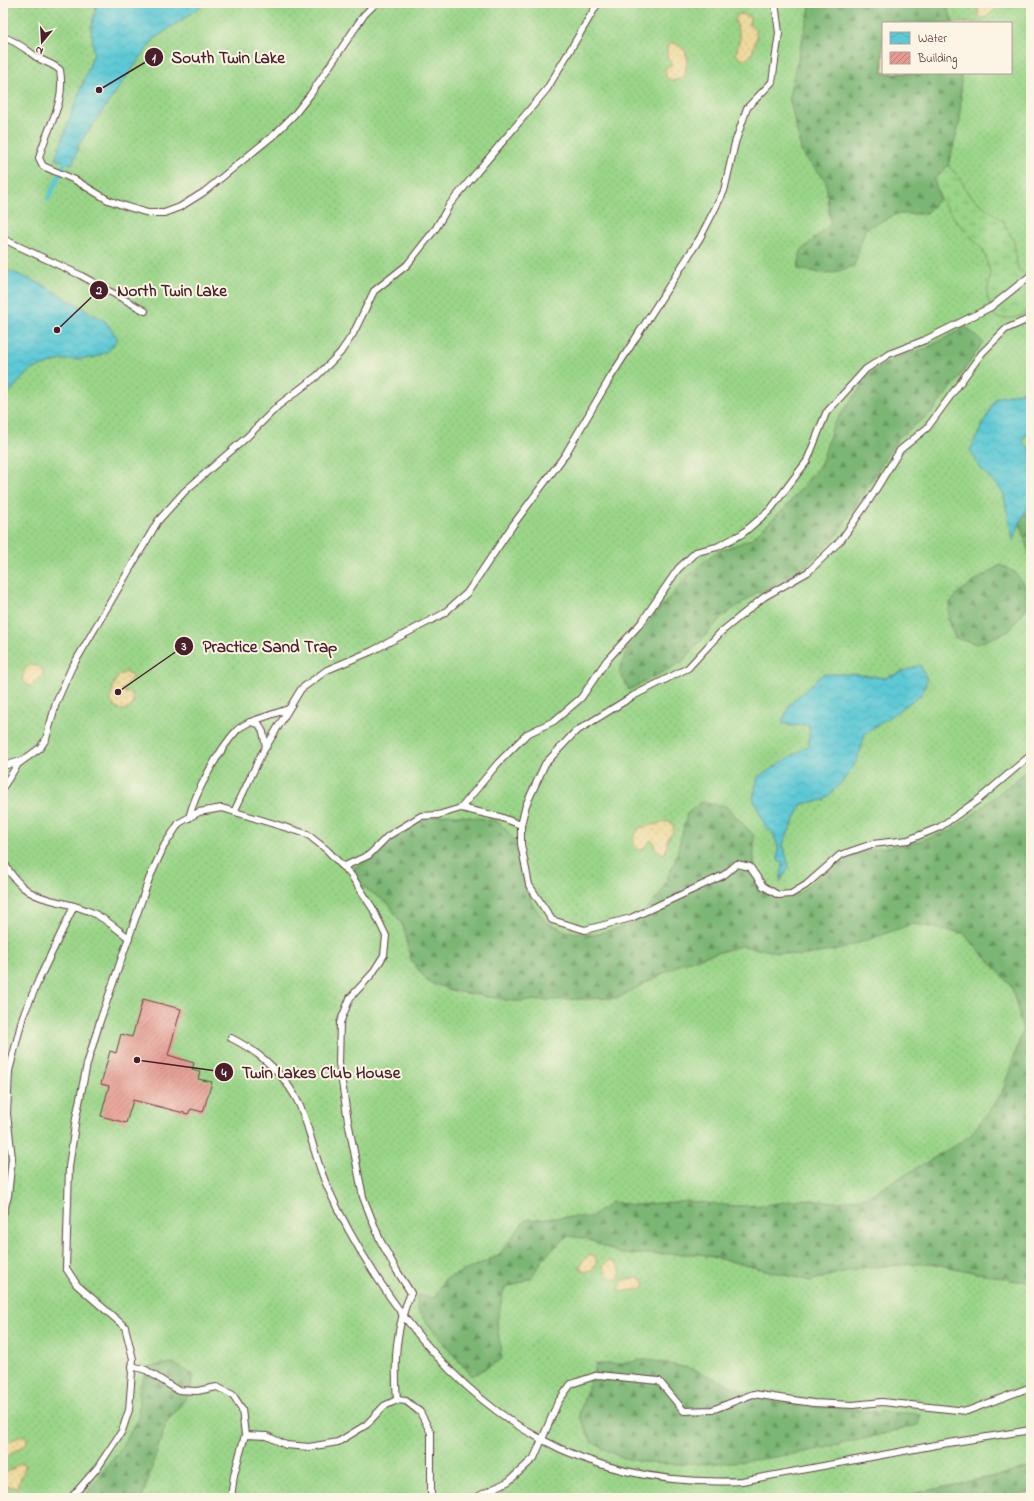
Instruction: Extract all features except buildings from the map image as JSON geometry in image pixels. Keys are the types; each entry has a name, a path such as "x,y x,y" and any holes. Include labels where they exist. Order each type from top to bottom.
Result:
{"lane":[{"path":"3,37 14,40 38,58 51,63 60,70 62,84 60,103 41,147 39,158 43,166 75,180 108,200 148,213 164,213 180,207 204,192 275,134 310,95 349,36 376,3"},
{"path":"3,766 22,760 40,748 46,739 56,703 71,669 158,521 185,491 247,437 279,404 317,376 340,353 353,334 374,291 407,265 436,228 450,204 547,89 598,3"},
{"path":"235,810 266,747 301,689 327,670 372,651 443,614 467,593 513,525 565,455 610,378 700,238 724,190 735,143 747,108 772,82 779,32 775,3"},
{"path":"3,239 80,275 145,311"},
{"path":"461,808 498,763 527,734 554,721 581,698 607,660 641,623 678,569 696,552 717,547 742,534 770,510 807,461 826,413 866,369 889,354 925,340 991,307 1031,276"},
{"path":"1031,318 1006,329 982,352 928,428 900,450 870,499 841,540 808,572 758,602 721,632 688,668 633,696 575,732 545,764 526,805 521,825 521,844 530,885 552,920 585,930 630,918 724,874 737,864 750,867 763,886 778,895 791,894 806,885 840,855 872,844 908,840 940,827 978,800 1031,755"},
{"path":"189,818 193,802 223,749 238,729 250,722 288,709"},
{"path":"250,722 259,724 264,732 266,747"},
{"path":"3,787 22,760"},
{"path":"71,1498 98,1467 122,1431 129,1410 133,1359 125,1327 77,1285 66,1268 69,1167 76,1118 87,1064 149,878 164,846 179,823 199,812 222,808 235,810 307,834 327,850 351,875 373,909 386,936 384,955 372,974 350,998 340,1023 339,1063 348,1121 363,1197 380,1240 396,1271 411,1293 402,1314 396,1349 395,1379 398,1400"},
{"path":"343,866 369,855 388,836 421,816 438,815 461,808 500,817 521,825"},
{"path":"3,862 24,889 44,900 74,906 94,913 128,938"},
{"path":"3,1214 8,1196 12,1158 7,1114 9,1071 23,1016 40,976 74,906"},
{"path":"231,1038 247,1046 282,1075 294,1094 304,1116 326,1185 338,1209 366,1261 414,1332 464,1386 499,1415 542,1440 587,1460 618,1470 686,1481 716,1482 742,1481 936,1445 1031,1430"},
{"path":"132,1366 146,1370 177,1390 217,1388 233,1395 242,1409 245,1435 234,1475 231,1498"},
{"path":"475,1498 509,1481 534,1458 558,1402 571,1384 598,1375 659,1381 684,1411 712,1410 753,1394 813,1403 853,1405 882,1402 967,1410 1031,1387"},
{"path":"245,1435 267,1436 286,1444 309,1447 338,1442 366,1425 384,1406 398,1400 406,1401 420,1412 431,1433 431,1498"}],"green space":[{"path":"3,3 1031,3 1031,1468 895,1498 3,1498"},
{"path":"811,3 946,3 953,22 882,22 882,74 961,74 960,121 948,166 934,179 940,198 925,214 897,214 865,229 854,266 828,274 798,269 801,251 830,225 826,181 802,154 789,96"},
{"path":"948,166 960,178 969,195 1004,222 1014,242 1018,270 1031,277 1031,309 1024,314 1011,318 997,318 992,312 987,295 990,272 983,250 957,222 940,198 934,179"},
{"path":"966,327 983,342 959,378 931,413 898,438 836,536 796,575 756,593 722,617 682,662 629,690 619,671 628,646 687,577 714,553 751,539 784,509 821,464 833,425 872,372 898,357 927,348"},
{"path":"1031,497 1031,561 1020,523"},
{"path":"1000,565 1015,572 1029,592 1028,606 1009,631 977,644 955,638 948,619 950,603 959,592"},
{"path":"1031,767 1031,1282 1017,1281 930,1263 858,1268 810,1281 700,1254 621,1254 587,1239 568,1236 546,1255 531,1278 504,1289 497,1322 502,1359 472,1376 441,1341 417,1309 417,1295 434,1298 445,1279 498,1256 525,1220 564,1217 591,1217 612,1202 634,1205 689,1201 735,1206 766,1205 801,1199 836,1202 866,1197 970,1136 1002,1093 1023,1030 1011,985 963,933 912,924 842,949 800,956 741,946 682,963 618,998 513,1001 454,991 428,982 410,958 404,928 389,904 359,884 354,868 373,857 410,826 426,818 449,814 498,821 514,839 522,873 532,904 546,922 566,931 594,935 633,924 661,893 675,861 687,814 701,802 726,806 754,836 754,859 758,887 776,897 798,894 833,865 849,856 874,849 913,843 950,831 979,810"},
{"path":"646,1359 692,1369 769,1401 869,1411 921,1414 918,1425 860,1440 773,1457 714,1463 669,1464 636,1461 621,1457 591,1442 579,1414 596,1364 622,1364"},
{"path":"172,1363 193,1374 190,1393 166,1423 142,1498 83,1498 116,1455 138,1420 139,1390 147,1367"},
{"path":"1031,1468 1031,1493 1008,1498 895,1498"}],"sand":[{"path":"980,3 996,3 997,8 987,17 979,18 978,8"},
{"path":"741,14 750,17 749,25 755,30 757,36 752,54 747,59 741,59 736,54 740,37 735,19 737,15"},
{"path":"671,43 675,43 685,50 688,62 685,77 673,81 666,78 665,68 673,64 667,57 667,46"},
{"path":"30,665 38,666 43,671 43,675 31,687 24,683 23,678 26,669"},
{"path":"127,672 133,676 122,691 132,694 133,703 131,708 123,710 115,708 110,699 113,686 117,679 119,676"},
{"path":"670,821 674,827 672,834 668,837 664,854 655,849 654,842 651,840 642,850 636,849 633,839 639,828"},
{"path":"590,1255 596,1257 596,1265 592,1270 585,1272 580,1268 580,1266 583,1260"},
{"path":"608,1261 615,1263 618,1266 621,1273 618,1279 613,1279 608,1276 605,1271 603,1266"},
{"path":"635,1278 641,1279 645,1282 643,1289 625,1291 619,1289 623,1280"},
{"path":"3,1426 7,1429 5,1440 10,1441 22,1435 27,1438 27,1441 24,1447 13,1452 3,1460"},
{"path":"19,1464 24,1464 25,1469 18,1487 3,1486 3,1475"}],"water":[{"path":"97,3 206,3 153,40 79,144 73,164 55,159 94,53 91,29"},
{"path":"3,268 43,285 105,321 118,339 108,351 94,358 61,360 30,370 3,399"},
{"path":"1031,390 1031,430 1029,430 1022,442 1031,450 1031,497 1013,540 1003,492 980,468 970,450 996,398"},
{"path":"920,665 927,680 921,695 865,734 857,761 842,782 824,800 802,804 783,844 789,867 780,882 783,864 778,861 778,847 773,833 766,827 753,798 758,777 809,745 809,724 792,726 782,723 790,704 823,674 854,674 885,678"}],"waterway":[{"path":"48,199 68,157"}],"place":[{"name":"South Twin Lake","path":"99,90"},
{"name":"North Twin Lake","path":"57,330"},
{"name":"Practice Sand Trap","path":"118,692"},
{"name":"Twin Lakes Club House","path":"137,1060"}]}
